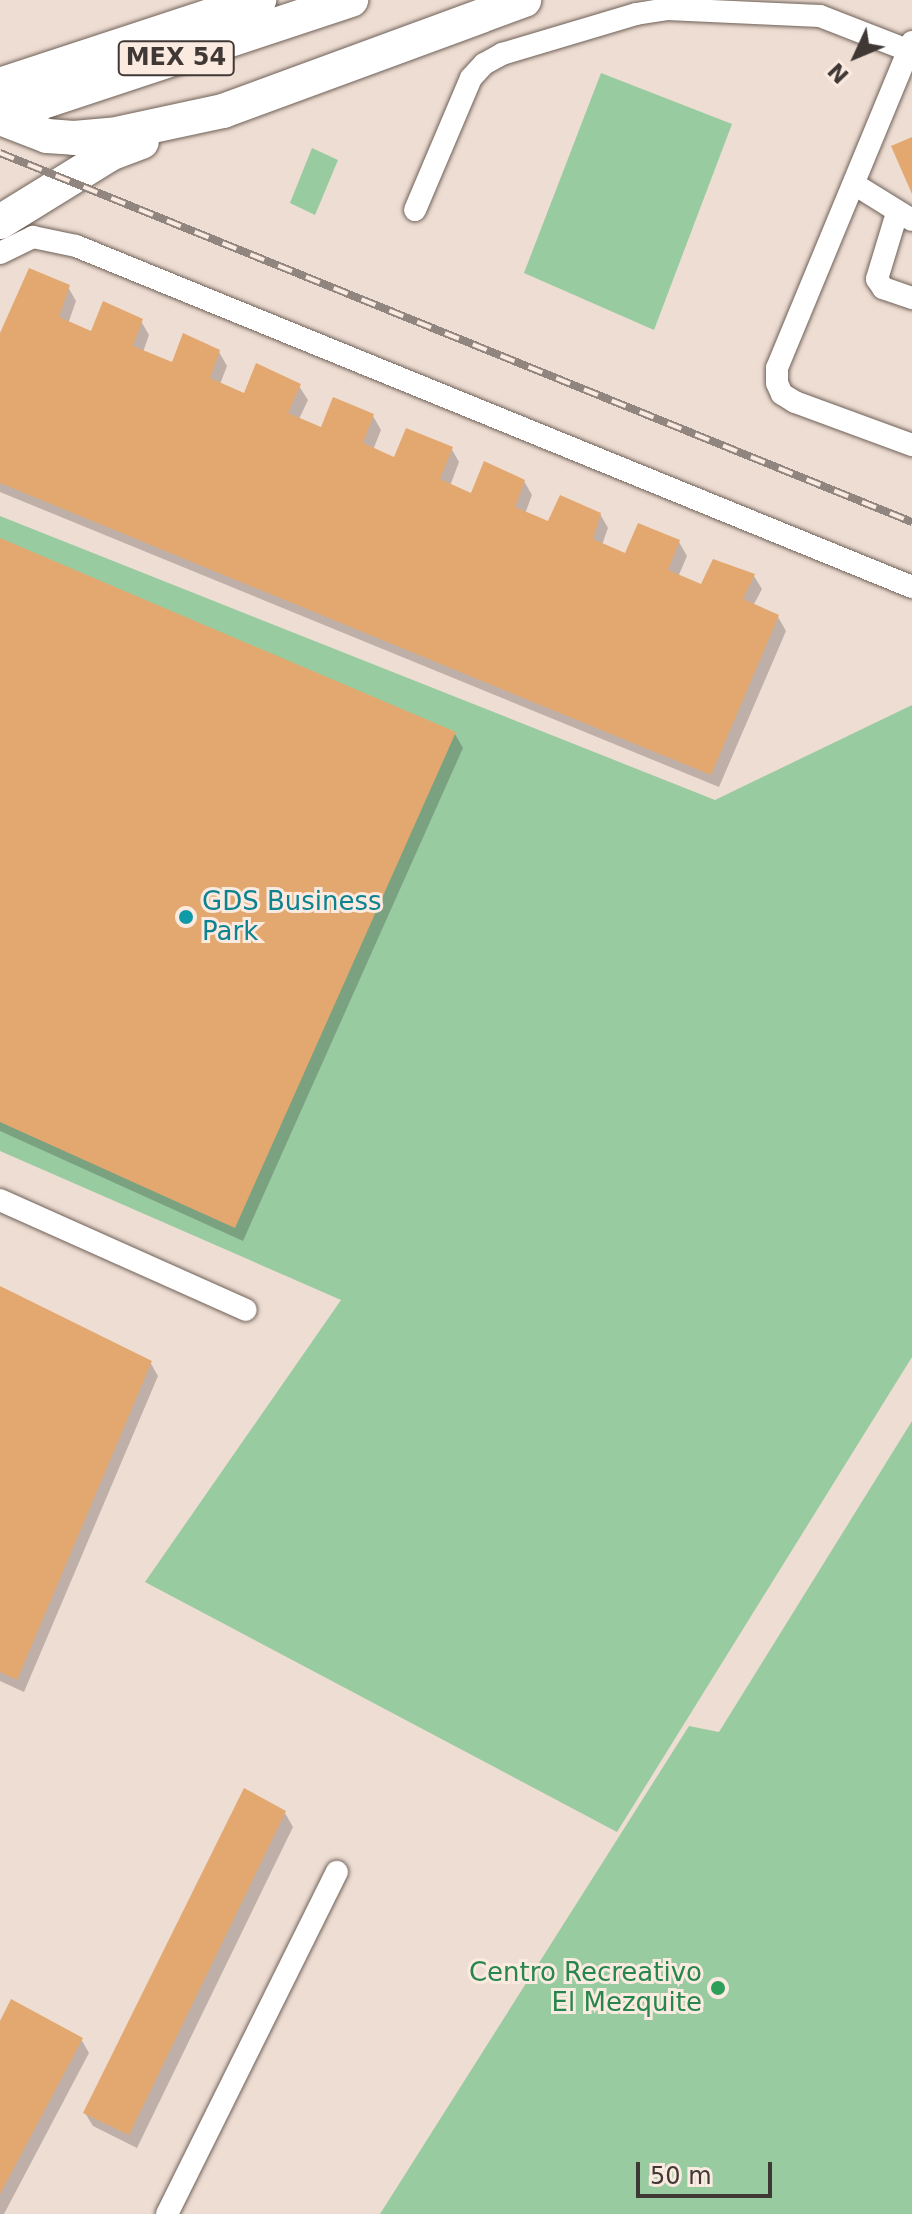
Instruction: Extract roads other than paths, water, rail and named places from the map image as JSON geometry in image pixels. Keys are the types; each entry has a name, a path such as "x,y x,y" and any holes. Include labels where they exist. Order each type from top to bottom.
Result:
{"highway":[{"name":"MEX 54","path":"0,85 259,0"},
{"name":"MEX 54","path":"0,117 351,0"},
{"path":"0,222 110,154 524,0"},
{"path":"0,117 28,130 74,138 111,135 223,111"}],"lane":[{"path":"415,210 471,78 484,64 502,54 636,14 667,9 820,16 910,46 777,368 777,383 782,394 795,402 912,445"},
{"path":"854,184 905,216 877,279 883,288 912,298"},
{"path":"0,253 33,237 76,246 912,587"},
{"path":"0,1200 246,1310"},
{"path":"167,2214 337,1872"}],"railway":[{"path":"0,153 912,522"}],"place":[{"name":"GDS Business Park","path":"186,917"},
{"name":"Centro Recreativo El Mezquite","path":"718,1988"}]}
